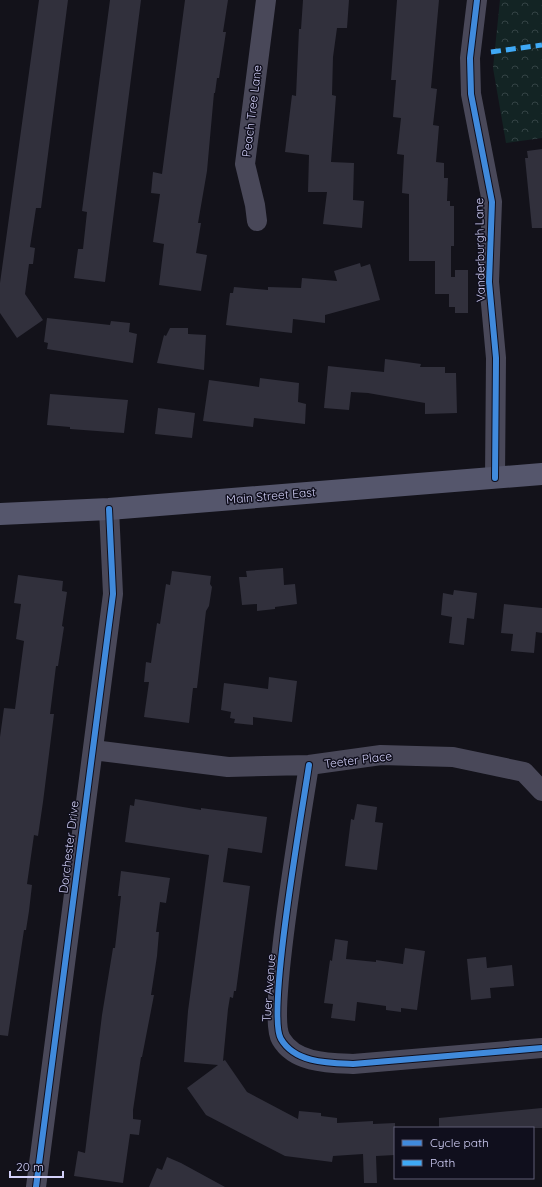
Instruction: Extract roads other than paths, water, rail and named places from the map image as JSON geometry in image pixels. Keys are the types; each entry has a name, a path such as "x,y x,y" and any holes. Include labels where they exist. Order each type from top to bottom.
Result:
{"main road":[{"name":"Main Street East","path":"0,514 108,509 542,474"}],"street":[{"name":"Peach Tree Lane","path":"257,221 256,205 245,164 266,0"},
{"name":"Vanderburgh Lane","path":"477,0 470,58 470,94 492,202 489,282 496,358 495,478"},
{"name":"Dorchester Drive","path":"36,1187 113,594 108,509"},
{"name":"Teeter Place","path":"93,750 228,767 309,765 381,754 453,756 524,772 542,791"},
{"name":"Tuer Avenue","path":"309,765 283,940 277,1004 277,1028 281,1039 294,1053 322,1062 353,1064 542,1048"}]}
